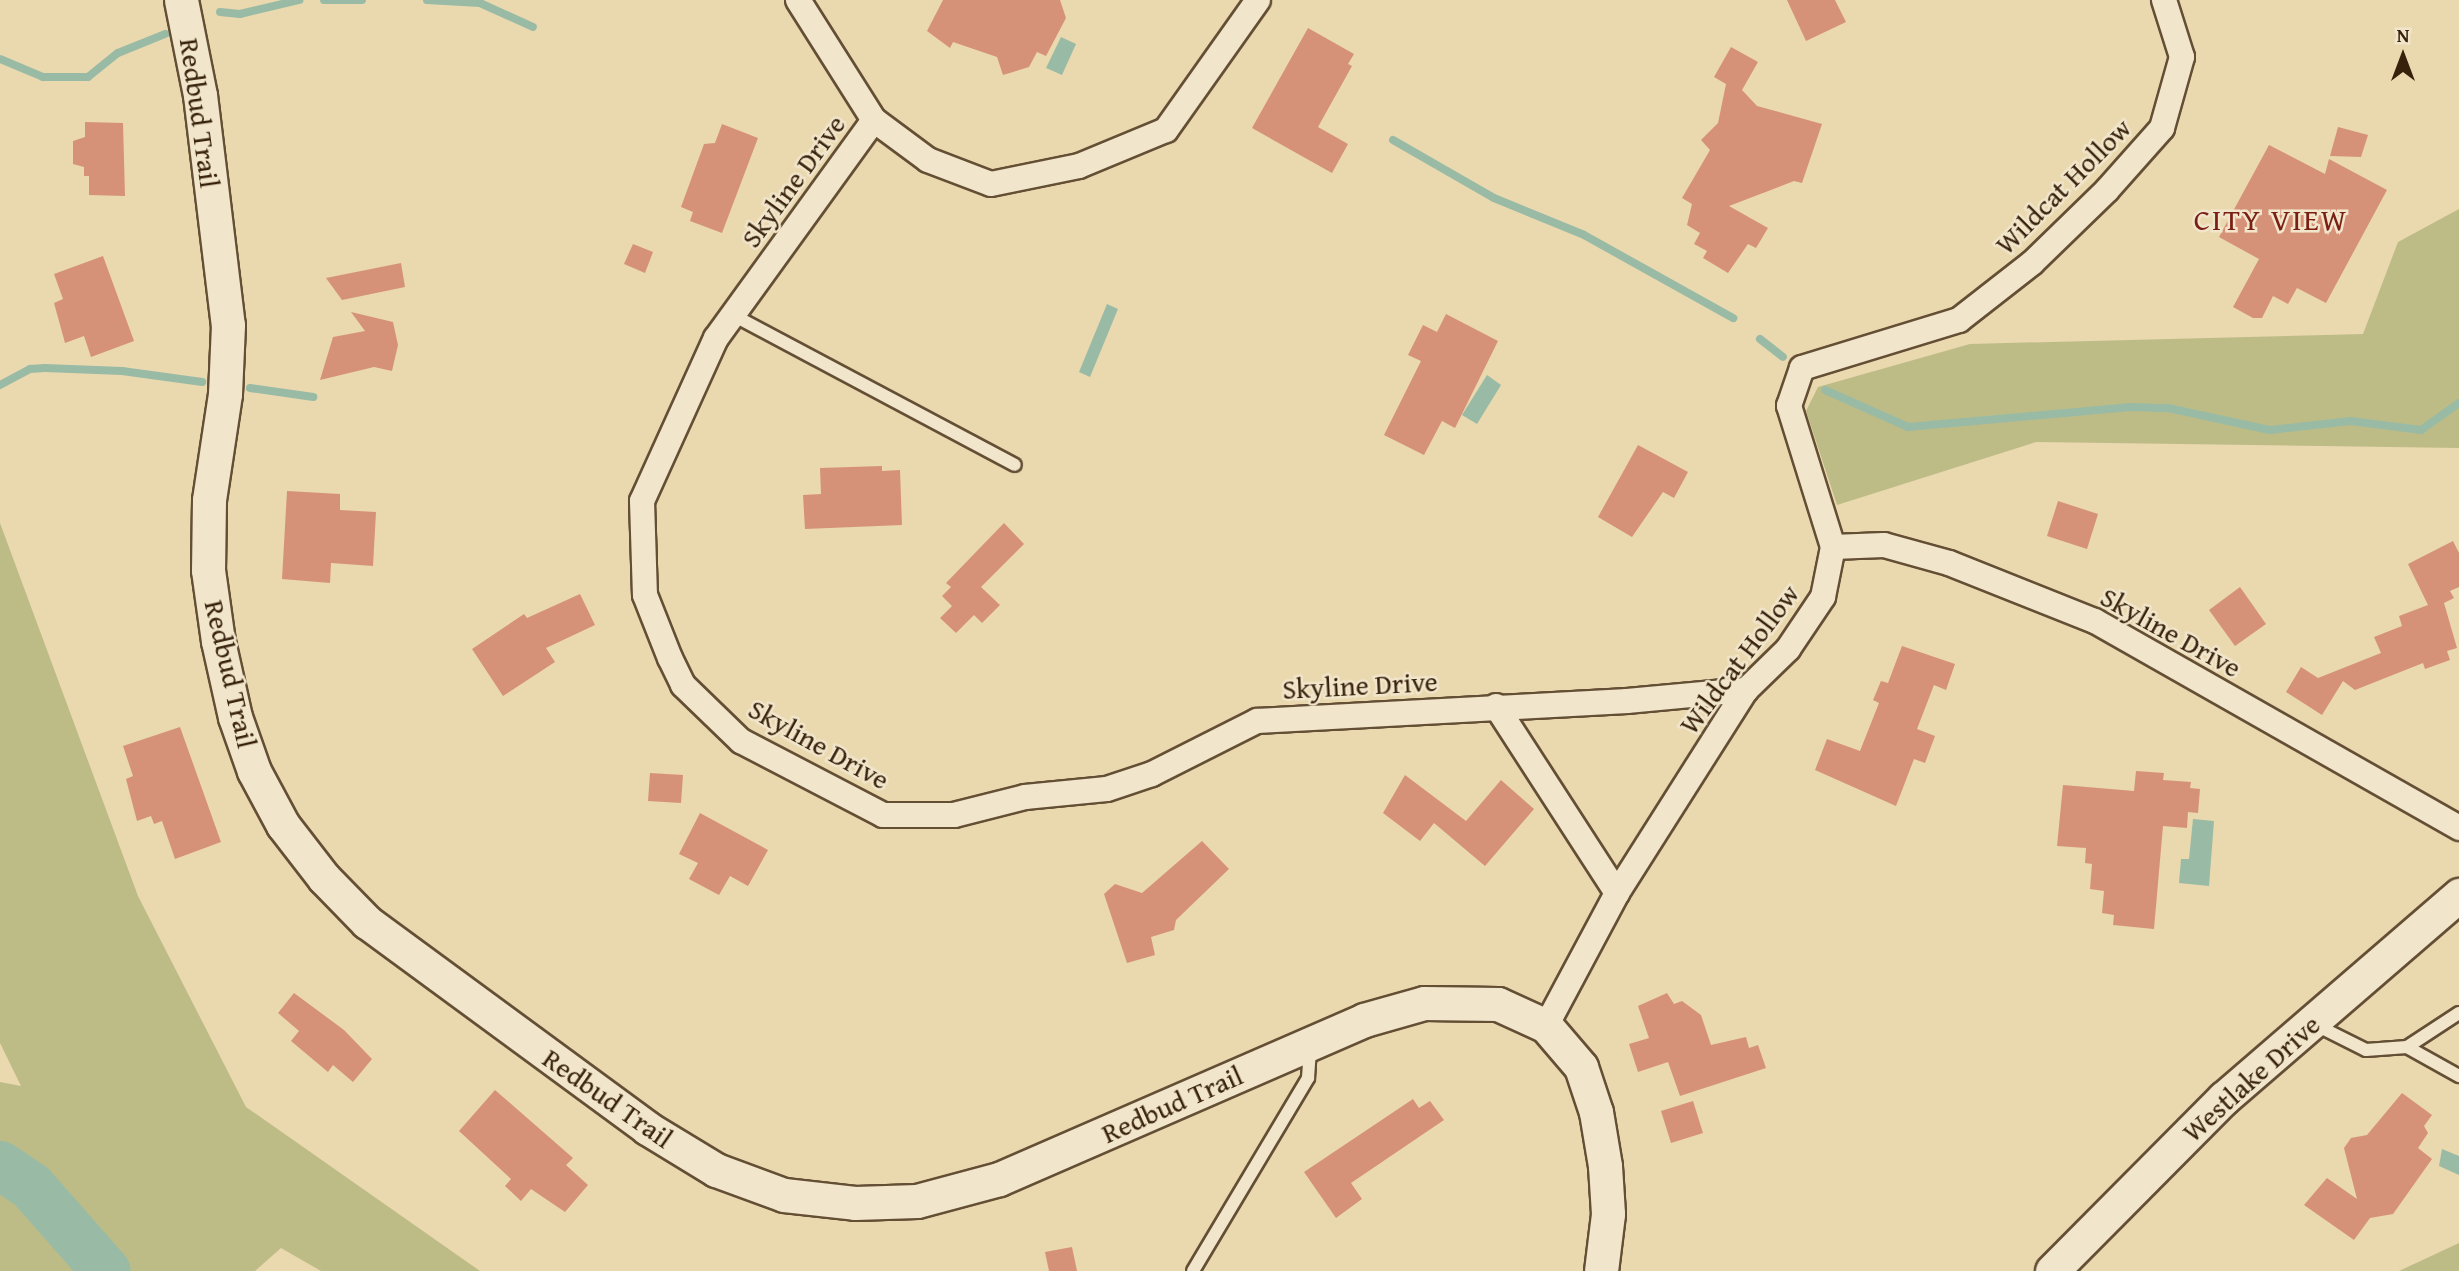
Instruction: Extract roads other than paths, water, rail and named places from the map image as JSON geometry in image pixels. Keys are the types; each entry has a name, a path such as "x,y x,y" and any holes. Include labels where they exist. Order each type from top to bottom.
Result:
{"street":[{"name":"Redbud Trail","path":"181,0 200,95 228,325 225,394 209,500 208,570 218,641 234,716 254,771 283,825 324,878 367,922 647,1128 716,1170 784,1195 855,1203 917,1201 999,1179 1364,1020 1424,1003 1498,1004 1546,1026 1581,1067 1596,1112 1608,1214 1601,1271"},
{"name":"Skyline Drive","path":"798,0 874,120 733,316 690,392 642,501 645,595 682,685 741,741 883,815 954,815 1025,797 1107,789 1152,774 1257,720 1627,701 1746,690"},
{"path":"874,120 928,160 991,184 1079,166 1166,130 1258,0"},
{"name":"Wildcat Hollow","path":"1546,1026 1617,893 1746,690 1788,649 1824,597 1833,547 1788,406 1802,368 1959,320 2032,263 2108,190 2162,128 2182,57 2164,0"},
{"name":"Skyline Drive","path":"1833,547 1884,545 1949,563 2095,621 2459,828"},
{"path":"1496,706 1617,893"},
{"name":"Westlake Drive","path":"2052,1271 2224,1098 2459,895"}],"lane":[{"path":"733,316 1015,465"},
{"path":"2311,1023 2366,1050 2407,1047 2459,1013"},
{"path":"1194,1271 1308,1078 1310,1043"},
{"path":"2407,1047 2459,1076"}],"waterway":[{"path":"220,12 240,14 299,0"},
{"path":"324,0 362,0"},
{"path":"427,0 480,3 533,27"},
{"path":"0,59 43,77 88,77 118,53 165,34"},
{"path":"1393,140 1494,198 1584,235 1733,318"},
{"path":"1760,339 1783,357"},
{"path":"0,385 30,369 45,368 122,371 202,382"},
{"path":"250,388 313,397"},
{"path":"1825,390 1908,427 2131,407 2168,408 2270,430 2350,421 2421,430 2459,403"},
{"path":"0,1165 31,1186 106,1271"}],"district":[{"name":"CITY VIEW","path":"2271,219"}]}
